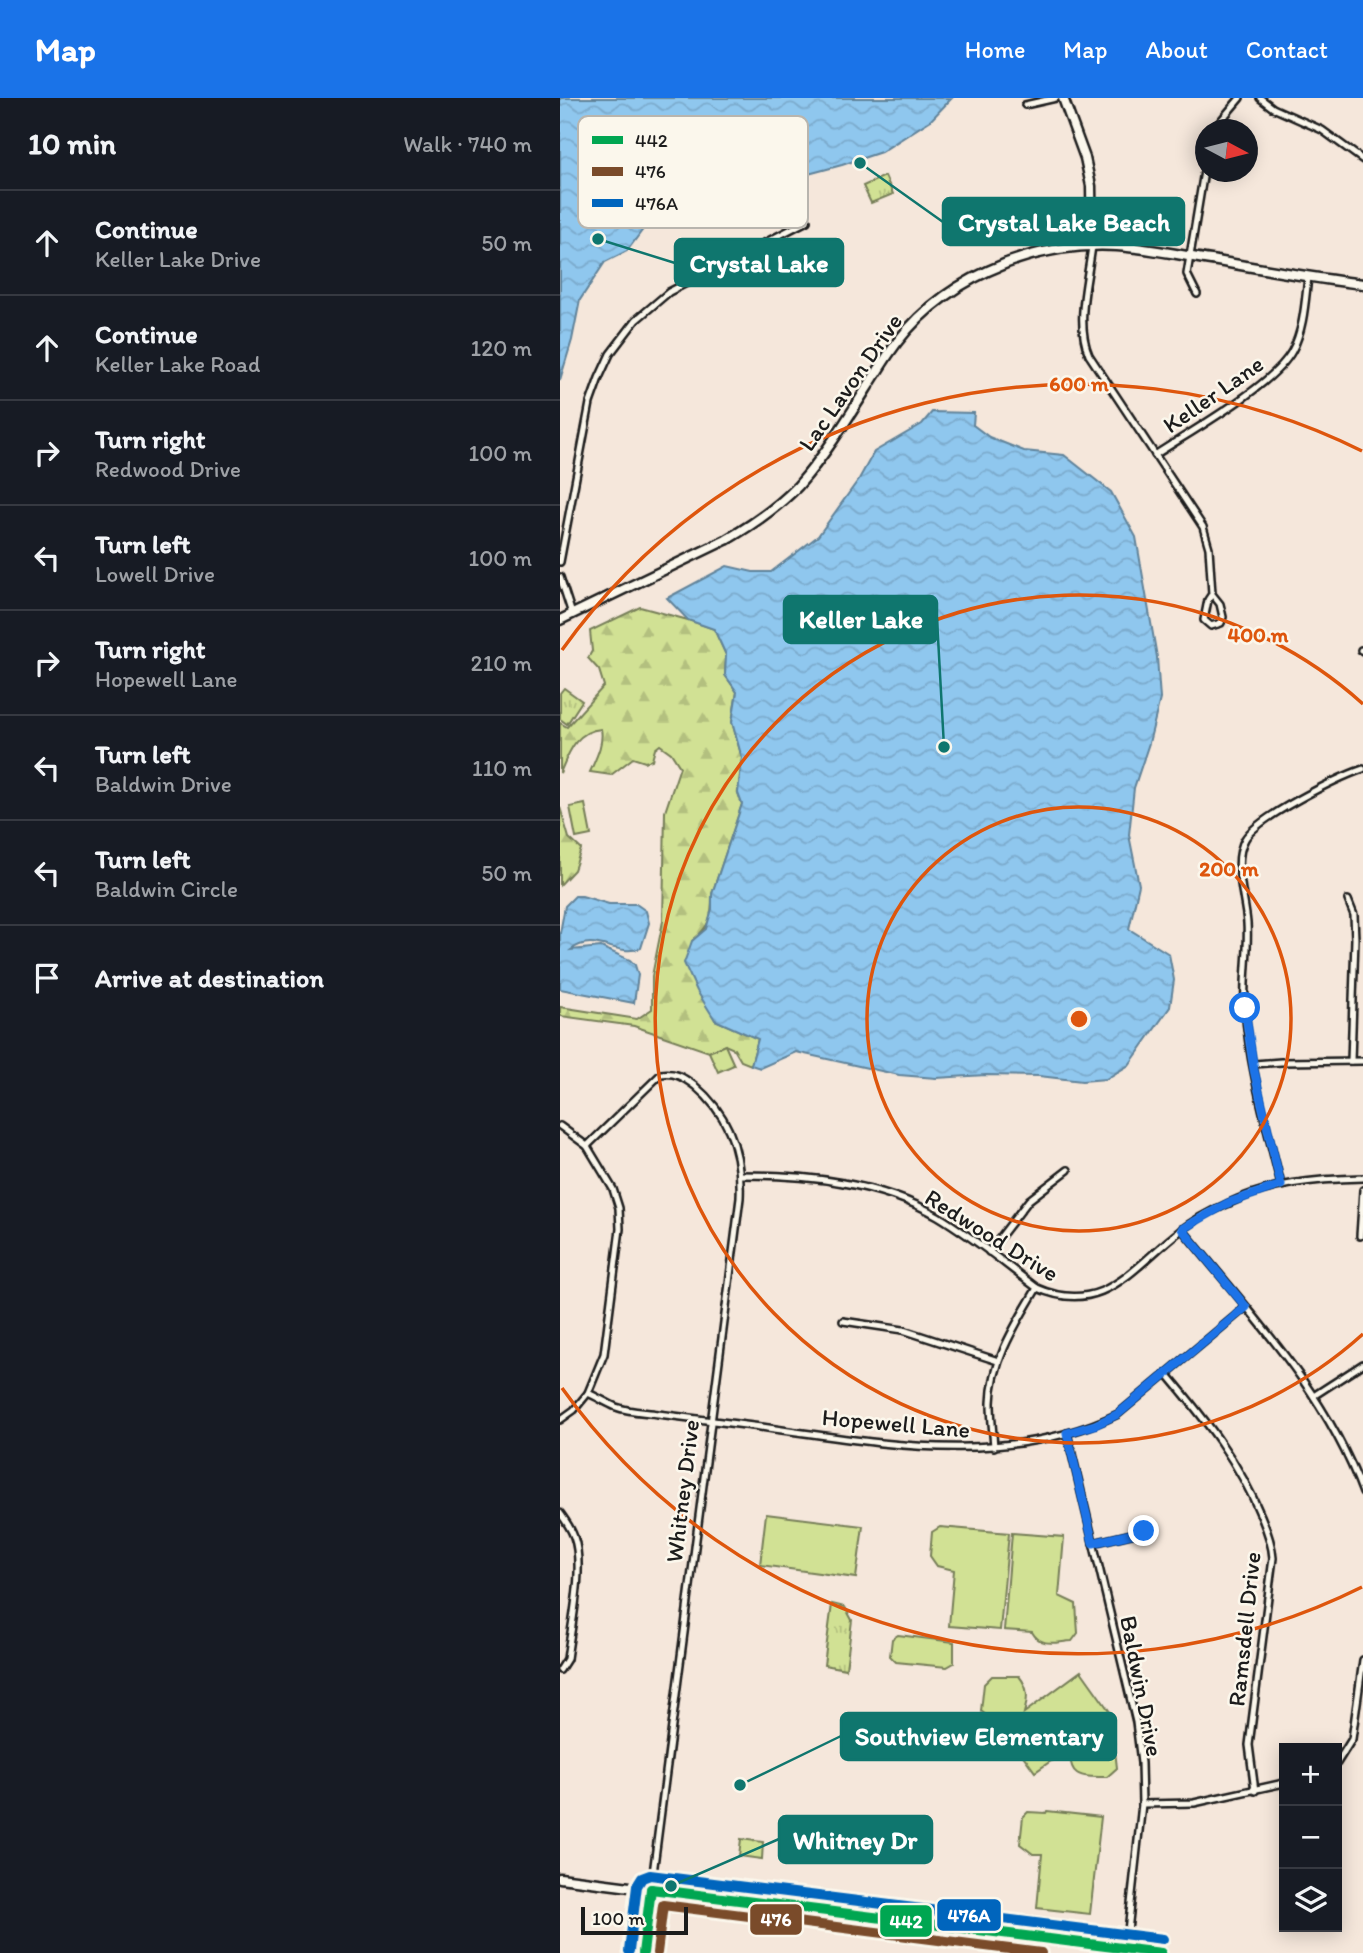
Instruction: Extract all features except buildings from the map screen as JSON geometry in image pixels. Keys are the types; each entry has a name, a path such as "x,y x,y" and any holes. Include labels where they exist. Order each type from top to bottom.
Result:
{"street":[{"path":"1025,105 1056,98"},
{"path":"1063,98 1085,158 1091,186 1092,246 1083,327 1084,343 1089,355 1203,527 1209,548 1212,594 1203,620 1211,626 1221,623 1223,617 1220,604 1212,594"},
{"path":"1220,119 1240,98"},
{"path":"1260,98 1273,108 1322,130 1363,160"},
{"path":"1197,294 1186,274 1202,182"},
{"path":"560,562 590,403 610,354 636,320 669,292 793,228"},
{"name":"Lac Lavon Drive","path":"560,620 726,540 776,506 817,463 896,342 950,292 982,273 1018,259 1056,249 1092,246 1140,248 1363,284"},
{"name":"Keller Lane","path":"1155,455 1282,367 1299,335 1308,277"},
{"path":"560,577 572,615"},
{"path":"1281,1185 1254,1065 1245,1008 1247,924 1240,860 1243,842 1259,823 1332,782 1363,769"},
{"path":"1348,900 1354,915 1355,939 1351,1061"},
{"path":"1254,1065 1363,1061"},
{"name":"Whitney Drive","path":"587,1146 661,1074 672,1072 685,1078 709,1098 724,1117 735,1143 741,1175 643,1953"},
{"path":"560,1126 587,1146 614,1189 619,1208 620,1229 604,1354 588,1393 560,1420"},
{"path":"989,1252 1029,1200 1068,1170"},
{"name":"Redwood Drive","path":"741,1175 786,1175 883,1193 937,1216 1037,1288 1069,1298 1101,1293 1119,1283 1182,1229 1228,1203 1281,1185 1323,1178 1363,1178"},
{"path":"1360,1236 1363,1190"},
{"path":"1182,1229 1289,1358 1315,1395 1361,1480 1363,1493"},
{"path":"994,1447 991,1401 998,1361 1009,1335 1037,1288"},
{"name":"Hopewell Lane","path":"588,1393 619,1408 710,1421 919,1447 994,1447 1067,1433 1095,1425 1118,1414 1168,1375 1246,1307"},
{"path":"842,1321 903,1330 998,1361"},
{"path":"1315,1395 1363,1364"},
{"name":"Ramsdell Drive","path":"1168,1375 1231,1456 1254,1499 1272,1544 1273,1558 1249,1745 1255,1790"},
{"name":"Baldwin Drive","path":"1067,1433 1136,1722 1141,1763 1142,1804 1126,1950"},
{"path":"560,1513 575,1537 578,1554 567,1659 560,1670"},
{"path":"1093,1543 1144,1531"},
{"path":"1342,1755 1352,1739 1363,1660"},
{"path":"1142,1804 1195,1803 1279,1784"},
{"path":"560,1878 1161,1953"},
{"path":"1015,1953 1017,1937"}],"green space":[{"path":"885,176 893,194 871,203 863,186"},
{"path":"640,607 714,629 726,655 725,675 737,692 732,722 742,758 738,793 742,804 712,894 709,921 692,941 715,1020 758,1039 751,1065 741,1061 734,1049 725,1045 709,1052 634,1026 560,1016 560,1007 637,1019 652,1009 652,976 663,921 665,812 680,767 671,753 660,745 655,749 652,760 645,762 633,758 611,775 590,772 600,745 601,729 579,738 570,750 560,773 560,723 567,727 604,686 599,670 588,658 592,651 590,631"},
{"path":"564,688 582,701 567,724 560,719 560,693"},
{"path":"585,804 591,835 576,838 570,807"},
{"path":"560,807 569,838 581,849 574,870 560,885"},
{"path":"725,1045 734,1065 718,1072 709,1052"},
{"path":"766,1514 863,1526 856,1578 760,1565"},
{"path":"940,1527 1009,1533 1000,1630 949,1626 954,1570 937,1566 930,1556 932,1532"},
{"path":"1012,1533 1064,1537 1059,1596 1076,1604 1078,1633 1072,1641 1044,1642 1032,1632 1004,1630"},
{"path":"832,1604 845,1607 852,1620 846,1669 824,1665"},
{"path":"898,1635 954,1642 954,1663 947,1667 896,1662 890,1656 892,1639"},
{"path":"1081,1671 1113,1716 1093,1731 1104,1733 1114,1741 1117,1768 1107,1777 1078,1774 1071,1765 1071,1747 1035,1772 1003,1728 1013,1720 992,1720 981,1711 984,1684 992,1676 1019,1676 1027,1694 1024,1713"},
{"path":"1047,1811 1101,1817 1090,1914 1037,1908 1042,1854 1033,1854 1020,1844 1023,1817 1028,1812"},
{"path":"741,1839 763,1842 762,1859 739,1856"}],"water":[{"path":"560,98 952,98 931,120 881,152 808,174 808,116 578,116 578,228 644,228 627,251 605,262 580,300 560,380"},
{"path":"932,412 974,413 973,425 989,437 1024,451 1064,455 1111,492 1136,537 1157,657 1160,699 1134,788 1129,835 1139,885 1129,929 1169,954 1174,980 1170,1007 1129,1065 1106,1079 1082,1081 1039,1076 936,1078 899,1075 796,1052 760,1068 751,1065 758,1039 715,1020 684,963 692,941 706,929 712,909 712,894 742,804 738,793 742,758 732,722 737,692 725,675 726,655 714,629 688,620 667,598 727,566 753,572 771,572 818,536 859,479 874,452 922,424"},
{"path":"575,896 609,904 636,904 646,911 649,923 641,948 623,950 589,943 571,950 601,947 630,960 638,975 634,1003 560,989 560,933 565,906"}],"transit line":[{"name":"476A","path":"629,1951 637,1886 642,1878 650,1875 1163,1939"},
{"name":"442","path":"651,1889 1161,1953"},
{"name":"442","path":"643,1953 651,1889"},
{"name":"476","path":"657,1953 663,1905 1041,1953"}],"place":[{"name":"Crystal Lake Beach","path":"860,163"},
{"name":"Crystal Lake","path":"598,239"},
{"name":"Keller Lake","path":"944,747"},
{"name":"Southview Elementary","path":"740,1785"},
{"name":"Whitney Dr","path":"671,1886"}],"route":[{"path":"1144,1531 1093,1543 1067,1433 1095,1425 1118,1414 1168,1375 1246,1307 1182,1229 1228,1203 1281,1185 1254,1070 1245,1008"}]}
